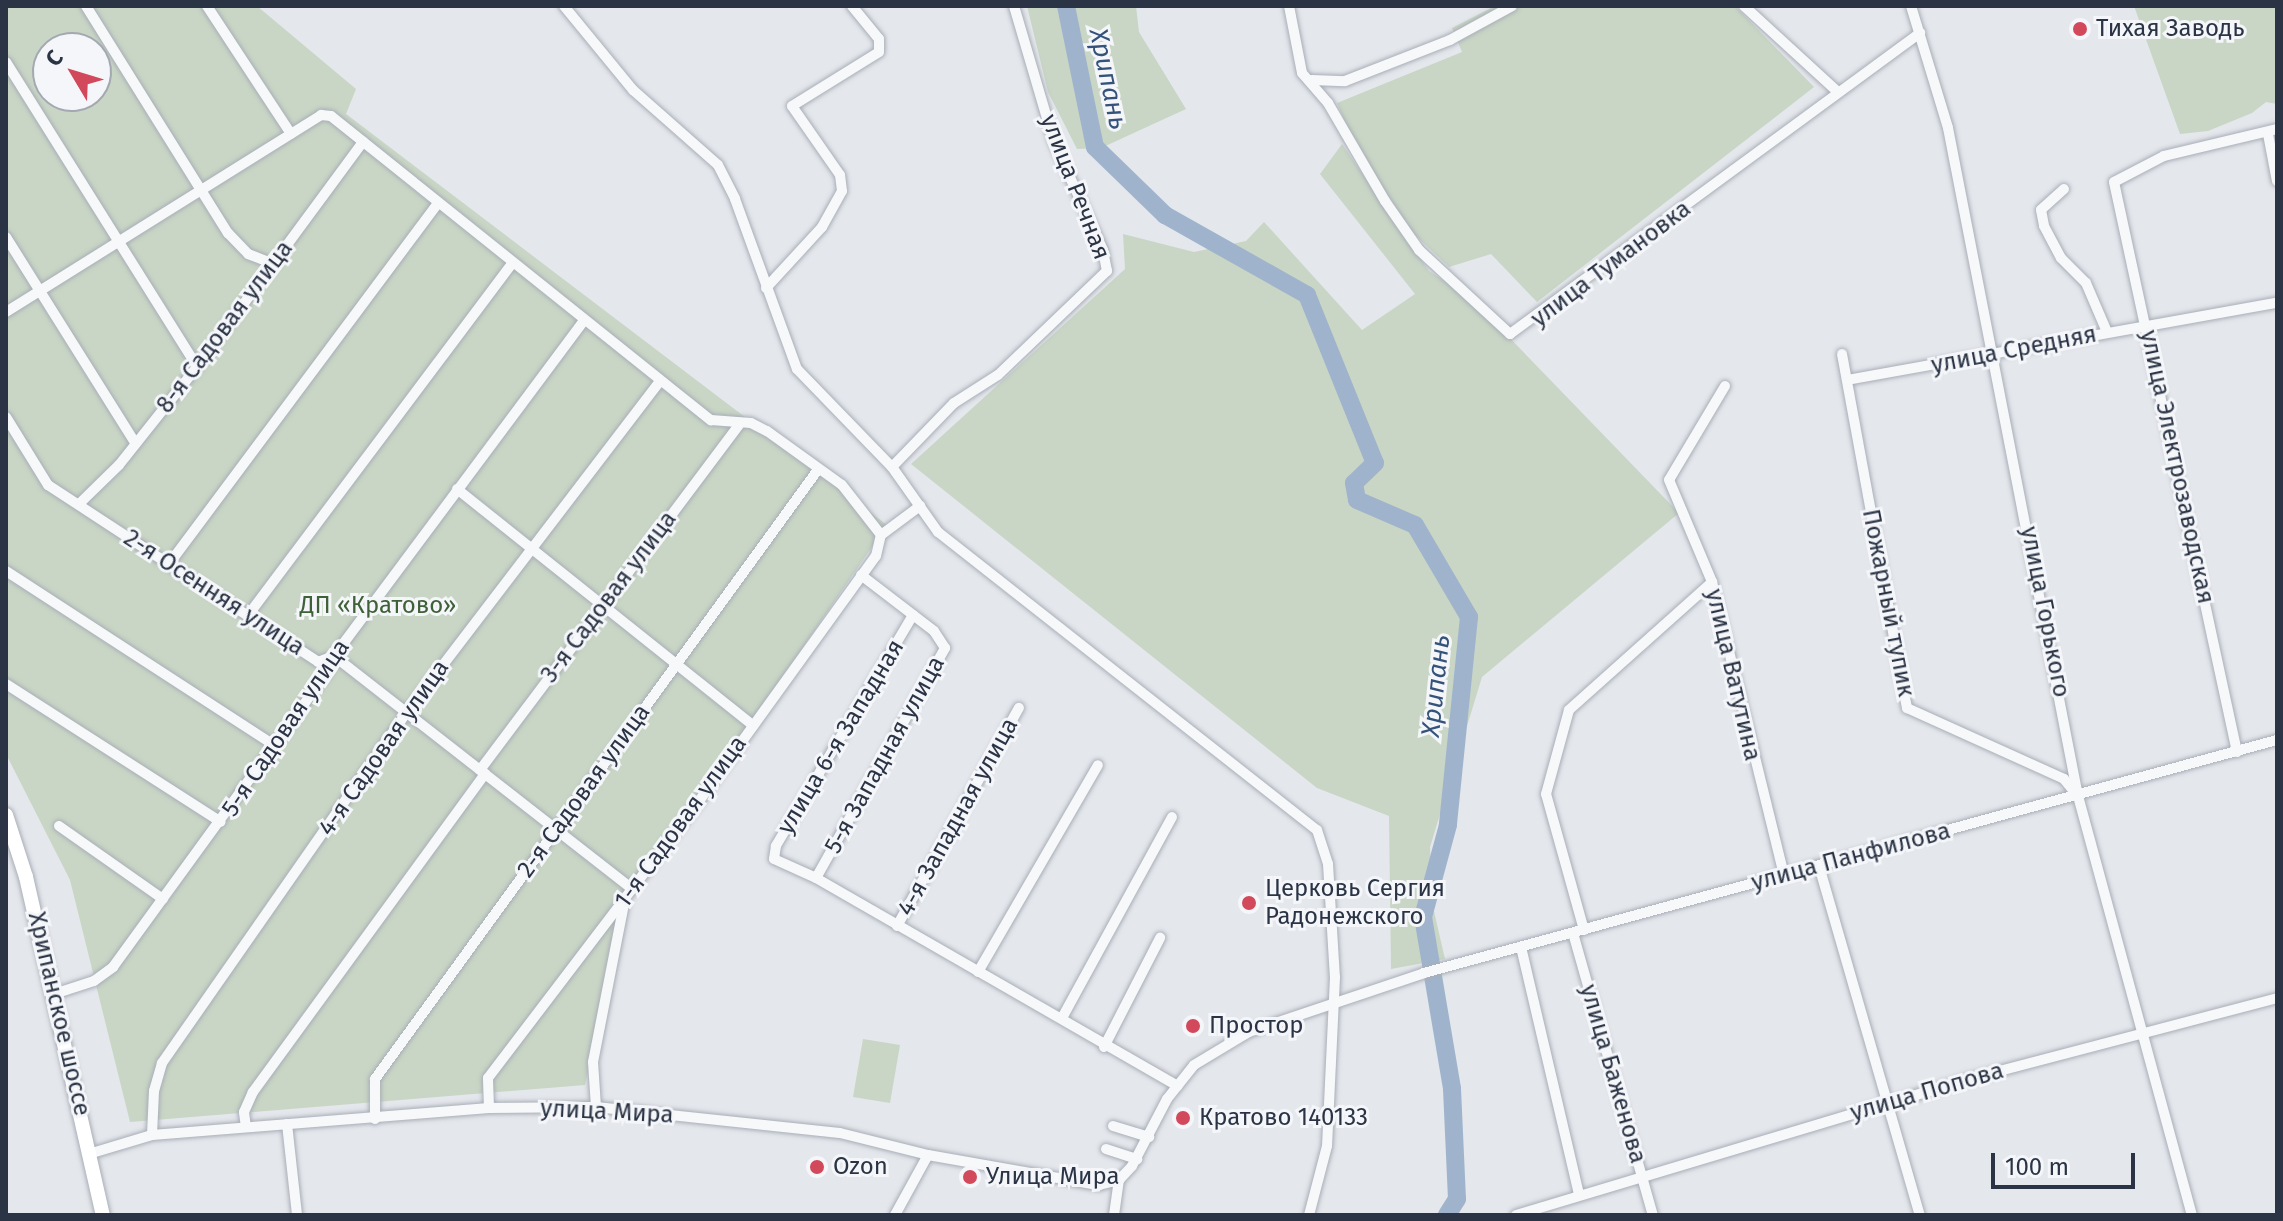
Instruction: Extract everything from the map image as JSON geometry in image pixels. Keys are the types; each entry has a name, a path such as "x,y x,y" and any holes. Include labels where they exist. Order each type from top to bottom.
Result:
{"main road":[{"name":"Хрипанское шоссе","path":"6,815 54,994 92,1153 103,1215"}],"street":[{"path":"86,6 237,244 272,263"},
{"path":"207,6 291,134"},
{"path":"564,6 633,90 718,165 797,369 892,467 938,532 1317,830 1328,864 1333,912 1334,1002 1327,1146 1309,1215"},
{"path":"766,288 822,227 842,191 840,175 792,106 879,52 879,39 852,6"},
{"name":"улица Речная","path":"892,467 954,403 998,375 1107,271 1103,250 1054,142 1014,6"},
{"name":"улица Тумановка","path":"1289,6 1302,73 1312,80 1419,250 1510,334 1920,33"},
{"path":"1312,80 1345,81 1450,40 1512,6"},
{"path":"1744,6 1838,92"},
{"name":"улица Горького","path":"1911,6 1948,128 2078,796 2192,1215"},
{"path":"6,62 121,241 197,367"},
{"path":"6,312 321,115 331,116 511,265 711,420 739,425 751,423 767,431 817,471 842,485 881,535 920,506"},
{"path":"2272,132 2277,181"},
{"name":"улица Электрозаводская","path":"2237,752 2114,182 2164,156 2272,132"},
{"name":"8-я Садовая улица","path":"79,504 136,444 197,367 363,142"},
{"path":"2064,189 2041,210 2044,226 2061,258 2086,283 2107,332"},
{"path":"169,564 437,204"},
{"path":"6,237 136,444"},
{"path":"249,614 511,265"},
{"name":"улица Средняя","path":"1847,380 2277,303"},
{"name":"5-я Садовая улица","path":"54,994 107,974 221,822 334,656 584,321"},
{"name":"Пожарный тупик","path":"1842,354 1907,708 2064,779 2078,796"},
{"name":"4-я Садовая улица","path":"152,1135 154,1091 162,1063 407,712 660,381"},
{"name":"улица Ватутина","path":"1725,386 1669,480 1712,582 1784,875"},
{"name":"2-я Осенняя улица","path":"6,417 48,485 318,662 334,656 632,889"},
{"name":"3-я Садовая улица","path":"246,1127 244,1112 253,1092 603,603 739,425"},
{"name":"2-я Садовая улица","path":"375,1119 375,1079 817,471"},
{"path":"457,489 753,725"},
{"name":"1-я Садовая улица","path":"489,1108 488,1078 625,899 876,556 881,535"},
{"path":"6,571 275,746"},
{"name":"5-я Западная улица","path":"816,878 944,653 940,637 861,575"},
{"name":"улица Баженова","path":"1653,1215 1578,932 1546,794 1569,710 1712,582"},
{"name":"улица 6-я Западная","path":"816,878 774,859 776,846 913,615"},
{"path":"6,684 221,822"},
{"name":"4-я Западная улица","path":"897,926 1019,708"},
{"name":"улица Панфилова","path":"1334,1002 1438,969 2277,740"},
{"path":"978,972 1098,765"},
{"path":"1062,1018 1172,817"},
{"path":"59,826 163,899"},
{"path":"1819,866 1920,1215"},
{"path":"816,878 1062,1018 1104,1047 1177,1086"},
{"path":"596,1107 593,1062 625,899"},
{"path":"1104,1047 1160,938"},
{"path":"1521,947 1579,1194"},
{"name":"улица Попова","path":"1516,1215 1886,1104 2277,998"},
{"path":"1114,1215 1119,1180 1137,1159 1177,1086 1205,1056 1229,1042 1334,1002"},
{"name":"улица Мира","path":"92,1153 152,1135 489,1108 596,1107 840,1133 928,1155 1085,1186 1119,1180"},
{"path":"287,1124 297,1215"},
{"path":"1113,1126 1149,1137"},
{"path":"1106,1149 1137,1159"},
{"path":"895,1215 928,1155"}],"green space":[{"name":"ДП «Кратово»","path":"6,6 257,6 356,89 346,114 887,525 627,903 585,1085 130,1122 70,880 6,754"},
{"path":"1027,6 1136,6 1139,32 1186,109 1101,148 1077,149 1048,92"},
{"path":"1495,6 1735,6 1814,87 1537,302 1491,254 1449,267 1413,233 1355,145 1337,103 1462,52 1452,28"},
{"path":"2134,6 2277,6 2277,104 2266,102 2252,113 2208,131 2180,134"},
{"path":"1342,144 1429,271 1474,301 1679,513 1482,677 1430,847 1433,907 1445,959 1391,969 1389,816 1317,788 911,464 1125,269 1123,234 1194,252 1246,241 1264,222 1362,330 1415,294 1320,174"},
{"path":"863,1039 900,1045 890,1103 853,1097"}],"waterway":[{"name":"Хрипань","path":"1066,6 1095,147 1165,215 1307,295 1375,463 1354,483 1357,500 1415,525 1469,617 1448,825 1423,917 1452,1089 1457,1199 1447,1215"}],"place":[{"name":"Тихая Заводь","path":"2080,29"},
{"name":"Церковь Сергия Радонежского","path":"1249,903"},
{"name":"Простор","path":"1193,1026"},
{"name":"Кратово 140133","path":"1183,1118"},
{"name":"Ozon","path":"817,1167"},
{"name":"Улица Мира","path":"970,1177"}]}
